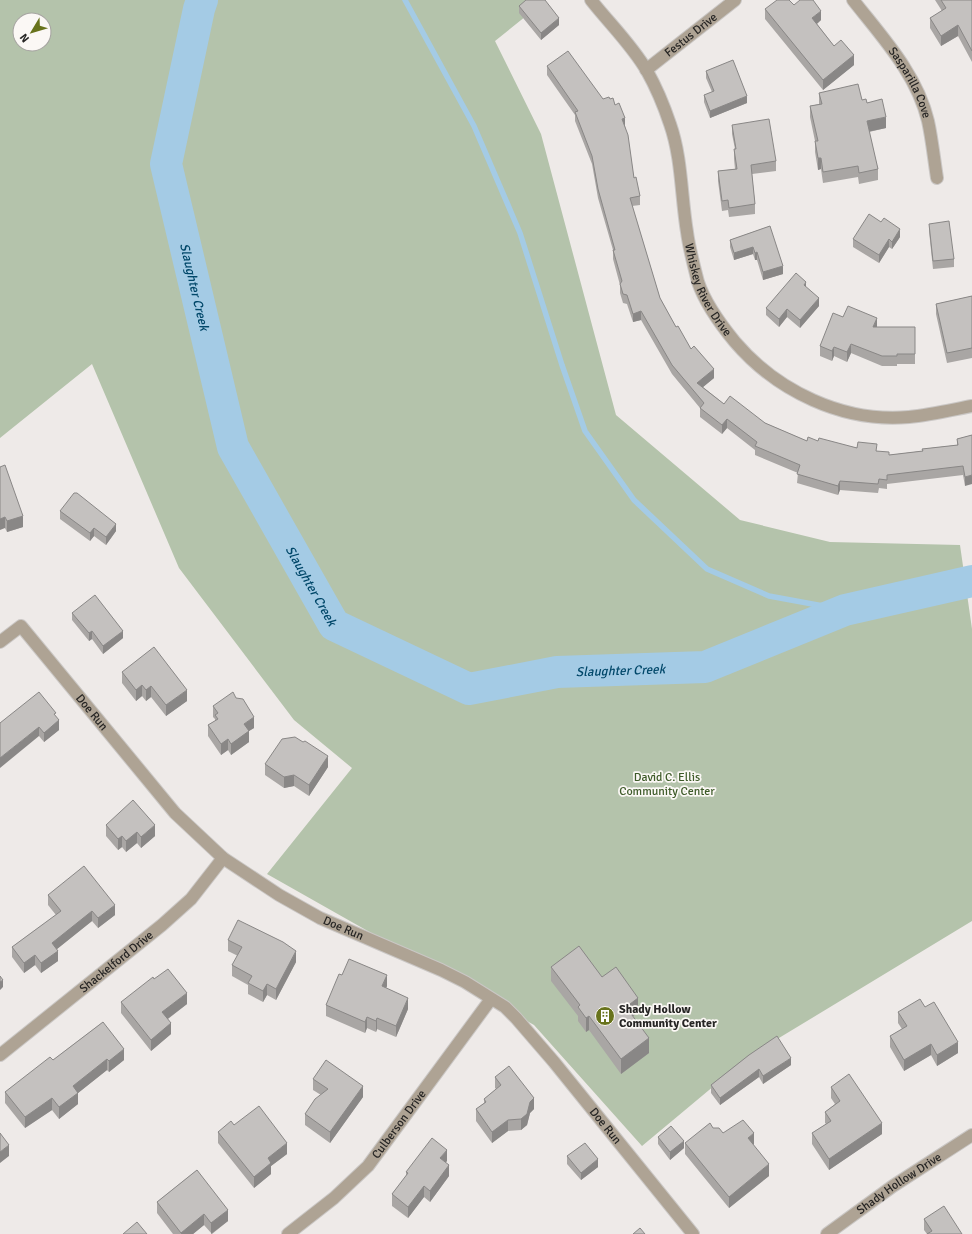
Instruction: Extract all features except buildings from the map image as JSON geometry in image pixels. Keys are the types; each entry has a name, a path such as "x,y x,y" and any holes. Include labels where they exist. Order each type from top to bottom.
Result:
{"street":[{"name":"Whiskey River Drive","path":"591,0 646,70 660,99 676,143 687,232 699,284 726,330 743,351 763,371 784,386 810,399 855,413 887,418 908,418 972,406"},
{"name":"Festus Drive","path":"646,70 735,0"},
{"name":"Sasparilla Cove","path":"853,0 900,60 918,94 928,120 937,178"},
{"name":"Doe Run","path":"0,642 21,626 175,813 223,858 279,895 320,918 441,970 465,982 516,1018 631,1156 693,1234"},
{"name":"Shackelford Drive","path":"0,1055 162,925 191,899 223,858"},
{"name":"Culberson Drive","path":"288,1234 334,1198 368,1166 491,999"},
{"name":"Shady Hollow Drive","path":"827,1234 893,1186 972,1135"}],"green space":[{"name":"David C. Ellis Community Center","path":"0,0 546,0 495,41 541,134 616,415 740,520 830,542 960,545 972,629 972,921 751,1055 642,1146 534,1025 267,874 352,768 294,720 179,568 92,364 0,438"}],"waterway":[{"name":"Slaughter Creek","path":"202,0 166,164 233,447 334,625 469,689 557,672 705,667 845,610 972,581"},
{"path":"405,0 474,126 520,233 562,365 585,431 634,500 707,569 769,596 845,610"}],"place":[{"name":"Shady Hollow Community Center","path":"605,1016"}]}
